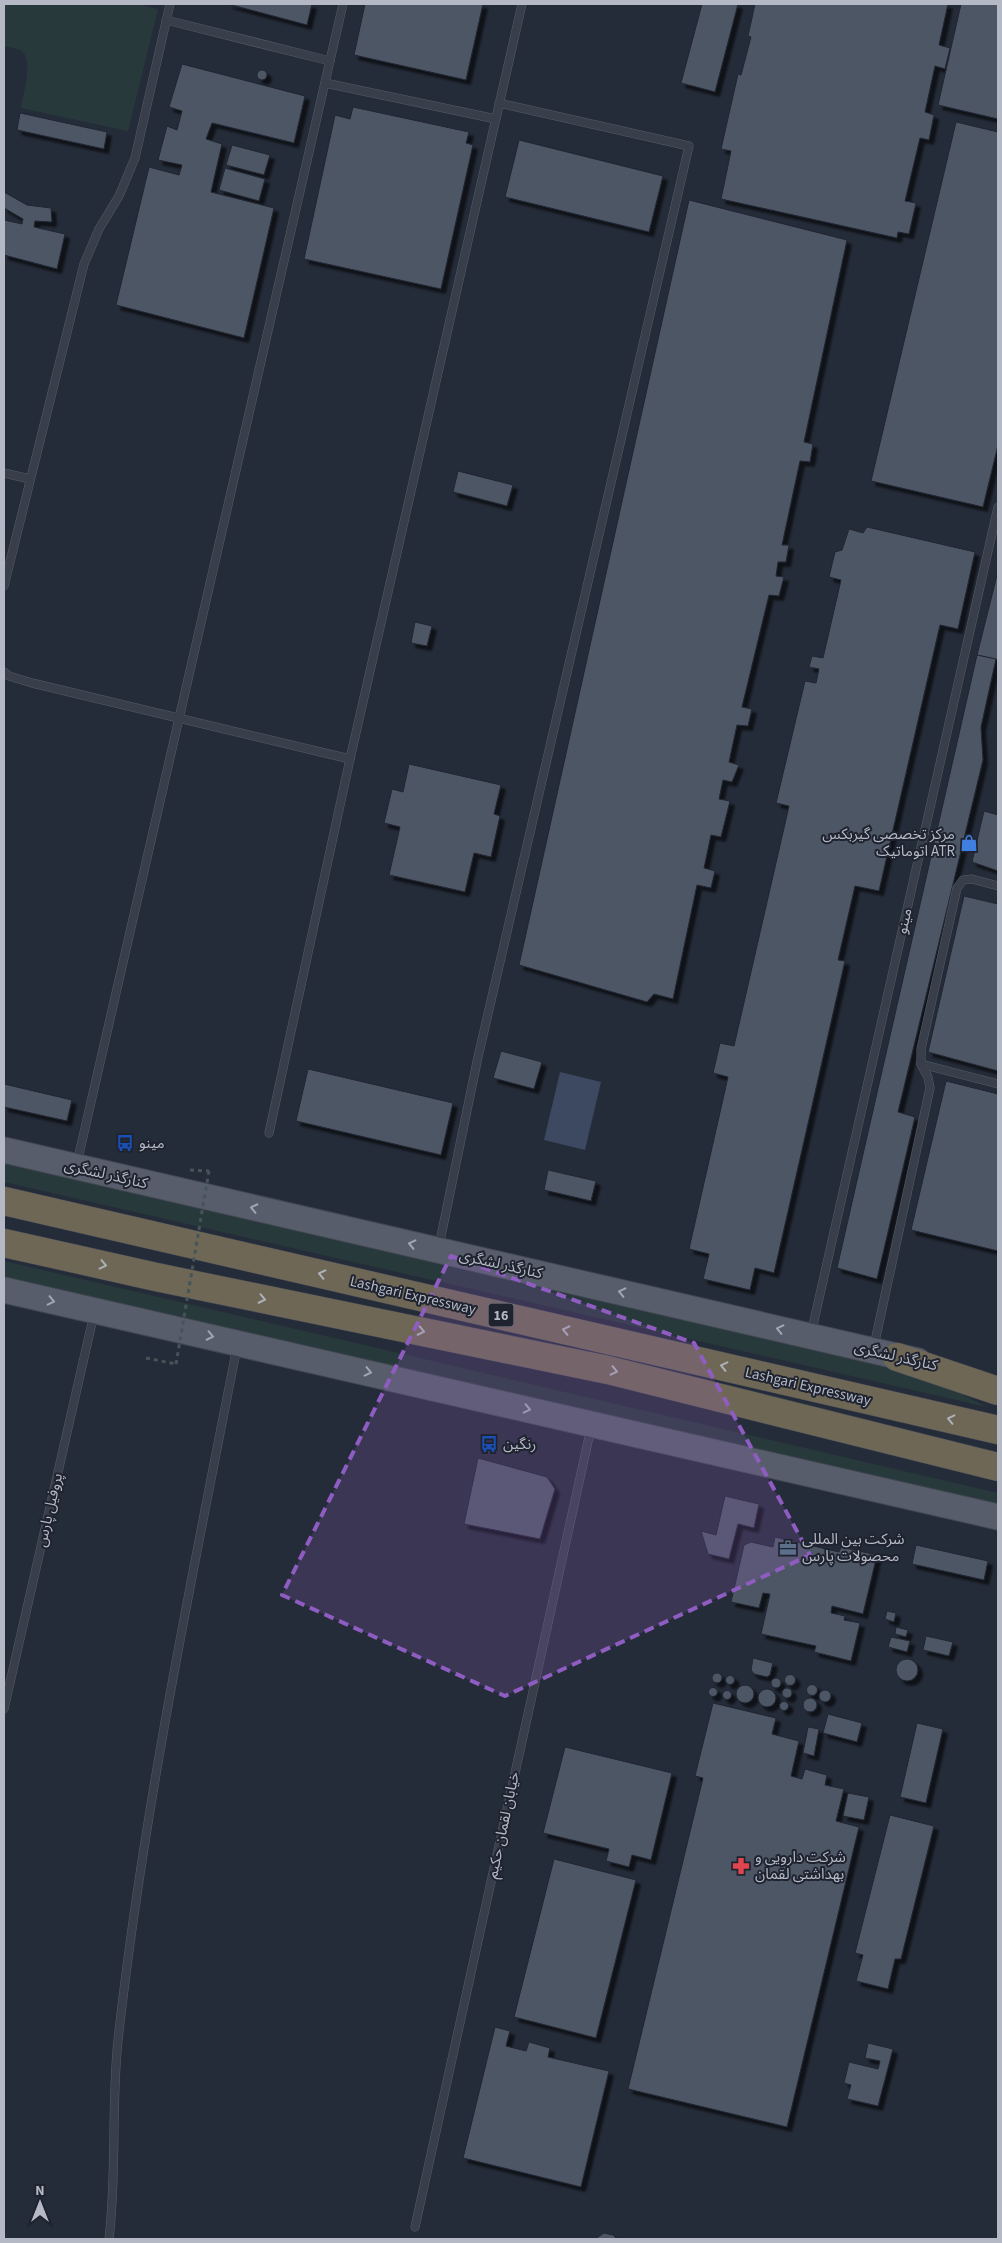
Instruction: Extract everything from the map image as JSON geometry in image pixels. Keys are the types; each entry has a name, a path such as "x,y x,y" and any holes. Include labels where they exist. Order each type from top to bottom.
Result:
{"highway":[{"name":"Lashgari Expressway","path":"4,1201 998,1430"},
{"name":"Lashgari Expressway","path":"4,1243 156,1277 608,1370 998,1466"},
{"path":"885,1354 998,1391"}],"main road":[{"name":"کنارگذر لشگری","path":"4,1150 998,1379"},
{"path":"4,1290 998,1517"}],"lane":[{"path":"4,586 84,264 99,229 119,196 135,158 170,4"},
{"path":"76,1167 343,4"},
{"path":"269,1133 350,759 522,4"},
{"path":"166,20 330,61"},
{"path":"325,83 496,119"},
{"path":"438,1250 478,1057 689,146 499,103"},
{"path":"4,473 30,479"},
{"name":"مینو","path":"810,1336 998,507"},
{"path":"4,672 9,676 32,683 350,759"},
{"path":"885,1354 930,1088 928,1077 921,1064 921,1049 957,888 963,880 972,879 998,886"},
{"path":"921,1064 998,1084"},
{"name":"پروفیل پارس","path":"4,1709 95,1312"},
{"path":"109,2239 118,2042 141,1859 182,1627 238,1342"},
{"name":"خیابان لقمان حکیم","path":"415,2227 592,1424"}],"path":[{"path":"146,1358 176,1364 209,1171 181,1169"}],"highlighted area":[{"path":"451,1256 694,1343 810,1555 505,1696 282,1595"}],"shaded area":[{"path":"4,4 136,4 158,9 128,131 21,108 27,77 27,60 20,50 4,46"},
{"path":"4,1160 928,1377 987,1407 4,1182"},
{"path":"4,1261 998,1493 998,1512 4,1283"}],"water":[{"path":"560,1072 601,1082 585,1150 544,1140"}],"building":[{"path":"228,4 312,4 307,25"},
{"path":"365,4 483,4 466,80 354,55"},
{"path":"702,4 738,4 715,92 681,83"},
{"path":"755,4 948,4 939,45 950,48 945,69 935,66 925,112 934,115 929,140 920,138 905,201 916,203 909,234 898,232 897,238 721,199 731,151 721,149 738,74 741,75 751,37 748,36"},
{"path":"961,4 998,4 998,119 938,105"},
{"path":"182,64 305,96 294,143 212,123 206,139 222,144 211,192 274,208 244,338 116,305 149,167 179,175 182,165 158,160 167,126 177,130 182,111 169,107"},
{"path":"260,70 264,70 267,75 266,79 260,80 257,77 257,73"},
{"path":"353,107 469,132 466,143 473,145 441,289 304,259 335,115 350,119"},
{"path":"20,113 107,132 104,149 17,130"},
{"path":"956,122 998,132 998,445 983,507 871,481"},
{"path":"519,140 663,176 649,232 505,197"},
{"path":"232,145 270,155 264,175 226,165"},
{"path":"225,168 265,179 259,201 219,190"},
{"path":"4,192 27,205 51,208 52,222 35,221 34,227 65,234 57,269 4,255 4,220 22,224 23,219 4,208"},
{"path":"689,200 847,240 804,442 813,444 810,462 800,461 782,545 789,545 786,562 778,562 776,576 784,577 779,596 769,595 742,707 752,709 748,726 737,725 729,762 739,765 732,782 723,780 719,799 730,801 721,837 711,835 704,868 715,871 711,888 697,885 673,999 654,994 647,1002 519,965"},
{"path":"458,471 513,485 507,506 453,492"},
{"path":"867,527 975,552 958,629 940,625 879,891 855,886 838,960 845,961 774,1273 755,1268 750,1290 703,1279 709,1254 689,1249 728,1077 713,1073 720,1043 734,1046 789,806 776,803 805,681 816,683 819,669 809,667 812,656 823,658 841,580 829,577 835,552 842,550 849,529 863,533"},
{"path":"998,571 998,660 977,655"},
{"path":"415,622 432,626 427,646 411,643"},
{"path":"977,655 996,659 981,727 983,760 898,1112 915,1117 877,1279 837,1268"},
{"path":"409,764 501,785 494,814 500,816 491,857 474,853 465,892 389,875 400,827 384,823 392,789 403,792"},
{"path":"984,811 998,815 998,871 972,862"},
{"path":"964,896 998,904 998,1071 928,1052"},
{"path":"501,1051 542,1062 534,1089 493,1078"},
{"path":"308,1069 453,1103 441,1155 296,1121"},
{"path":"946,1081 998,1094 998,1251 911,1230"},
{"path":"4,1084 72,1100 67,1121 4,1107"},
{"path":"548,1170 596,1181 591,1201 544,1190"},
{"path":"478,1458 547,1477 555,1489 540,1539 464,1524"},
{"path":"725,1496 759,1504 754,1528 738,1524 729,1559 708,1554 701,1531 716,1535"},
{"path":"775,1537 839,1552 841,1547 877,1555 863,1614 832,1606 831,1613 845,1616 844,1620 860,1623 851,1661 814,1652 816,1646 761,1634 770,1594 763,1593 759,1608 731,1602 744,1545 751,1542 773,1547"},
{"path":"916,1545 988,1561 984,1580 912,1564"},
{"path":"887,1611 896,1613 894,1622 885,1619"},
{"path":"896,1627 908,1630 906,1637 895,1634"},
{"path":"926,1636 953,1642 949,1656 923,1650"},
{"path":"891,1637 910,1641 907,1652 888,1647"},
{"path":"753,1658 773,1663 770,1675 767,1677 754,1674 751,1670"},
{"path":"907,1659 917,1666 918,1670 911,1680 907,1681 897,1674 896,1670 903,1660"},
{"path":"715,1673 719,1673 722,1678 721,1682 715,1683 712,1680 712,1676"},
{"path":"730,1675 735,1680 730,1685 725,1680"},
{"path":"788,1675 792,1675 795,1680 794,1684 788,1685 785,1682 785,1678"},
{"path":"774,1678 778,1678 781,1683 780,1687 774,1688 771,1685 771,1681"},
{"path":"741,1685 749,1685 754,1690 752,1701 741,1703 736,1698 736,1690"},
{"path":"810,1685 814,1685 817,1690 816,1694 810,1695 807,1692 807,1688"},
{"path":"713,1687 718,1692 713,1697 708,1692"},
{"path":"785,1688 789,1688 792,1693 791,1697 785,1698 782,1695 782,1691"},
{"path":"767,1689 775,1694 776,1698 771,1706 767,1707 759,1702 758,1698 763,1690"},
{"path":"727,1690 732,1695 727,1700 722,1695"},
{"path":"823,1690 827,1690 831,1696 827,1702 823,1702 819,1698 819,1694"},
{"path":"810,1698 815,1700 817,1705 815,1710 810,1712 805,1710 803,1705 805,1700"},
{"path":"784,1701 789,1706 784,1711 779,1706"},
{"path":"713,1703 776,1718 772,1734 799,1741 791,1776 802,1779 805,1769 827,1775 825,1785 844,1789 836,1821 859,1827 787,2127 628,2089 703,1778 695,1776"},
{"path":"828,1714 862,1723 857,1742 823,1733"},
{"path":"917,1723 943,1729 926,1803 900,1797"},
{"path":"808,1727 819,1729 814,1756 803,1753"},
{"path":"565,1747 672,1773 651,1860 632,1855 629,1867 606,1861 609,1849 543,1833"},
{"path":"848,1793 869,1797 864,1820 843,1816"},
{"path":"890,1815 934,1826 901,1959 895,1959 888,1989 856,1981 863,1955 855,1953"},
{"path":"554,1859 636,1880 596,2038 514,2017"},
{"path":"495,2027 510,2031 506,2046 526,2051 529,2042 550,2048 548,2057 609,2071 581,2187 463,2158"},
{"path":"868,2043 893,2049 878,2106 847,2099 851,2085 844,2083 849,2062 878,2069 880,2061 865,2058"},
{"path":"604,2233 613,2235 617,2239 595,2239"}],"place":[{"name":"مرکز تخصصی گیربکس اتوماتیک ATR","path":"969,843"},
{"name":"مینو","path":"125,1143"},
{"name":"رنگین","path":"489,1444"},
{"name":"شرکت بین المللی محصولات پارس","path":"788,1548"},
{"name":"شرکت دارویی و بهداشتی لقمان","path":"741,1866"}]}
